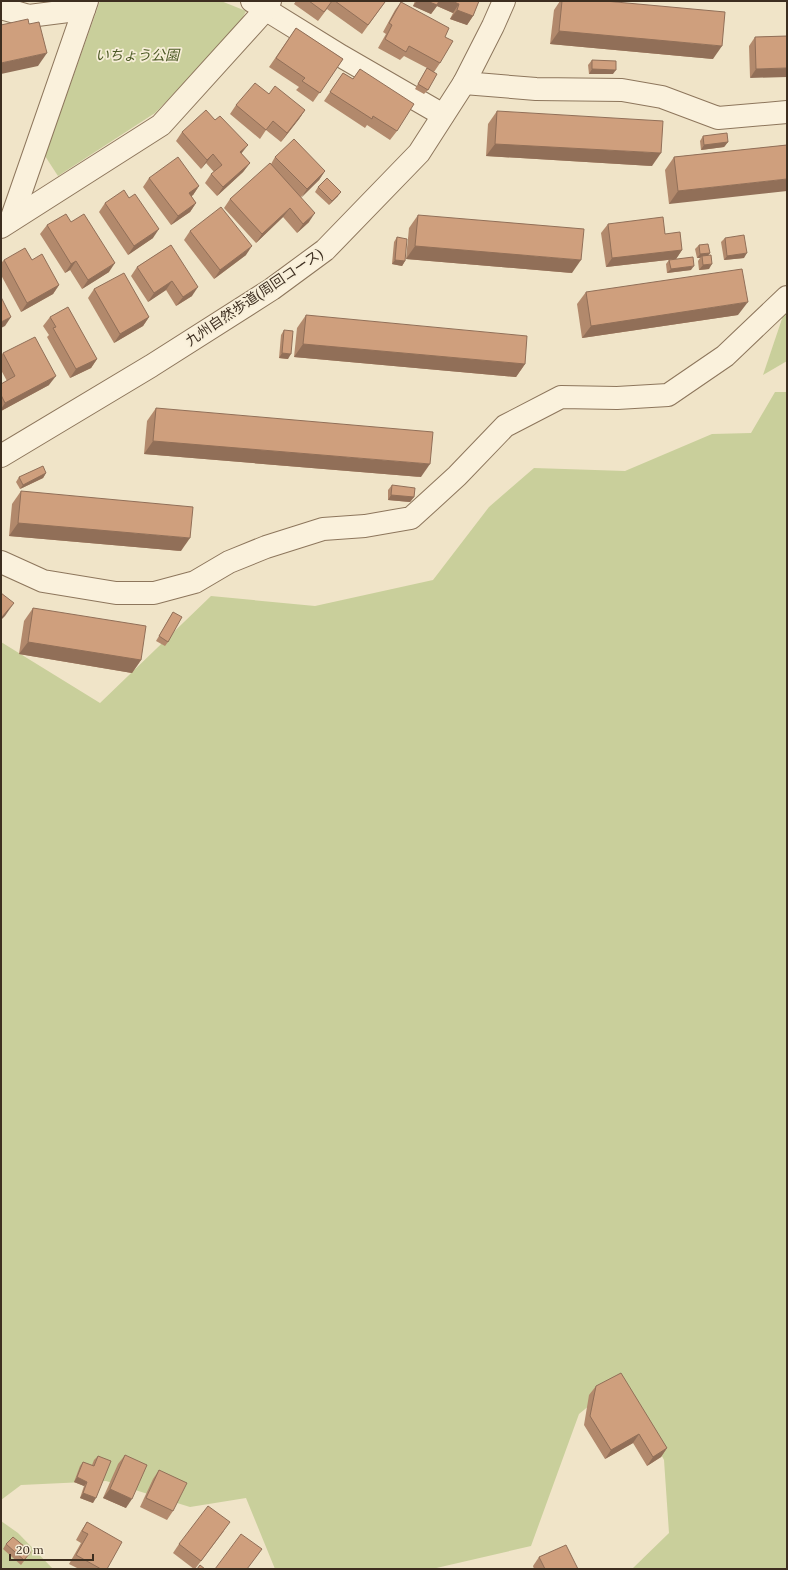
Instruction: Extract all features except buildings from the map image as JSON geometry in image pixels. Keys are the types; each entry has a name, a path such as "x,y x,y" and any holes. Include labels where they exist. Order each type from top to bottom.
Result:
{"street":[{"name":"九州自然歩道(周回コース)","path":"1,456 151,366 272,289 325,250 419,153 464,83 504,1"},
{"path":"6,223 161,125 263,4 341,56 443,115"},
{"path":"6,223 86,5"},
{"path":"1,8 29,16 86,5"},
{"path":"464,83 536,89 622,90 662,97 718,118 787,112"},
{"path":"1,562 43,581 116,593 154,593 195,582 229,562 266,547 323,529 365,526 411,518 457,476 505,426 561,396 616,398 668,395 725,356 787,297"}],"green space":[{"name":"いちょう公園","path":"100,1 221,1 246,11 238,27 155,113 58,176 45,156"},
{"path":"787,304 787,361 763,375"},
{"path":"775,392 787,392 787,1569 632,1569 669,1533 664,1460 622,1379 579,1414 531,1546 432,1569 275,1569 246,1498 190,1507 106,1481 21,1485 1,1500 1,642 100,703 211,596 315,606 433,580 489,507 534,468 625,471 712,434 751,433"},
{"path":"1,1521 18,1533 53,1569 1,1569"}]}
